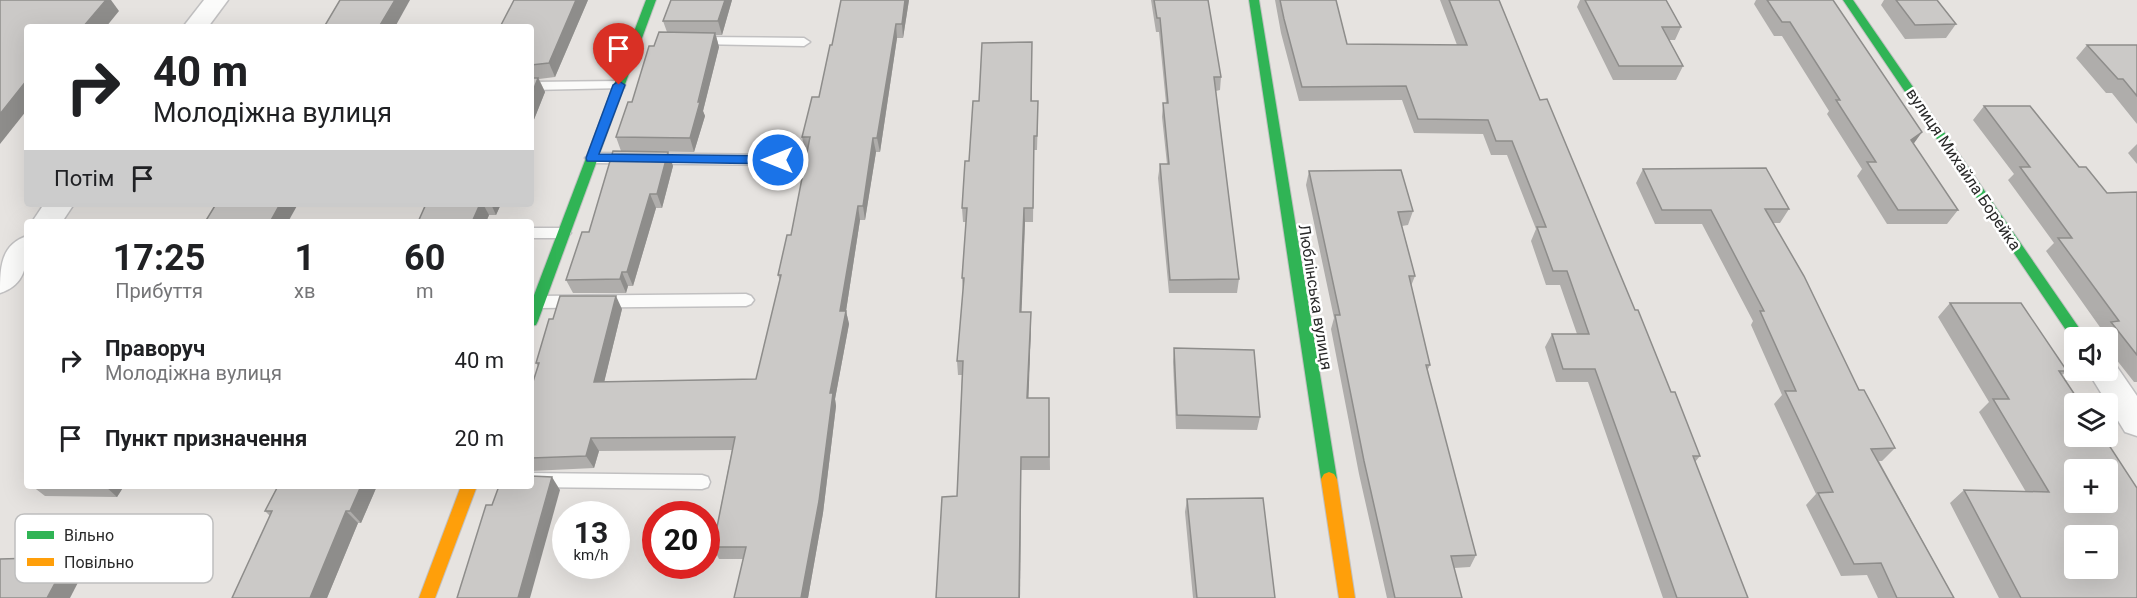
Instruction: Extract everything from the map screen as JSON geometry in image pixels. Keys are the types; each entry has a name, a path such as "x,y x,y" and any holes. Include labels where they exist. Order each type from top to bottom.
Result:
{"street":[{"path":"197,24 216,0"},
{"path":"534,313 619,85 641,40 651,0"},
{"name":"Люблінська вулиця","path":"1254,0 1347,598"},
{"name":"вулиця Михайла Борейка","path":"1848,0 2071,327"},
{"path":"48,219 58,207"},
{"path":"0,282 24,251"},
{"path":"2109,381 2137,422"},
{"path":"427,598 468,489"}],"lane":[{"path":"681,41 804,42"},
{"path":"534,86 619,85"},
{"path":"592,158 778,160"},
{"path":"534,233 564,233"},
{"path":"538,302 746,300"},
{"path":"534,480 702,482"}],"building":[{"path":"0,0 106,0 86,24 24,24 24,84 0,114"},
{"path":"340,0 395,0 381,24 326,24"},
{"path":"514,0 576,0 549,63 534,65 534,24 502,24"},
{"path":"671,0 725,0 718,21 663,21"},
{"path":"841,0 905,0 902,24 896,24 877,138 873,138 863,206 858,206 840,311 846,311 830,393 833,393 819,501 801,598 734,598 746,547 720,547 720,512 735,437 591,438 586,456 534,458 534,379 539,363 536,363 549,319 553,319 560,296 616,296 594,382 756,379 781,275 778,275 787,235 791,235 810,137 802,137 812,97 819,97 830,45 832,45"},
{"path":"1154,0 1208,0 1221,77 1214,77 1239,279 1170,280 1160,164 1169,164 1163,103 1168,103 1160,18 1157,18"},
{"path":"1280,0 1336,0 1347,44 1467,45 1449,0 1499,0 1540,100 1547,99 1671,392 1675,392 1700,456 1693,456 1748,598 1677,598 1595,369 1563,369 1552,334 1589,334 1567,271 1553,271 1537,227 1546,227 1512,141 1496,141 1488,120 1418,119 1406,86 1302,87"},
{"path":"1585,0 1666,0 1681,27 1662,27 1683,66 1619,66"},
{"path":"1767,0 1833,0 1922,132 1911,140 1958,210 1898,210 1867,162 1876,162 1836,100 1840,100 1790,22 1782,22"},
{"path":"1896,0 1937,0 1956,24 1915,25"},
{"path":"659,32 715,33 690,138 616,137 628,102 632,102 649,46 654,46"},
{"path":"1032,42 1031,101 1038,101 1037,136 1034,136 1033,208 1024,208 1020,312 1031,312 1027,398 1049,398 1049,457 1021,457 1019,598 936,598 942,497 957,496 963,361 957,361 967,208 962,208 965,161 969,161 973,101 979,101 982,43"},
{"path":"2087,45 2137,45 2137,96 2123,79 2118,79"},
{"path":"1984,106 2030,106 2079,167 2086,167 2107,193 2137,192 2137,355 2118,331 2118,327 2111,322 2119,321 2058,238 2072,238 2020,167 2030,167"},
{"path":"613,151 668,152 657,194 650,194 627,272 622,272 620,279 566,280 582,232 589,232"},
{"path":"1766,168 1789,209 1765,209 1804,276 1859,390 1864,390 1895,448 1871,449 1954,598 1897,598 1881,563 1854,564 1818,493 1833,492 1785,391 1796,391 1760,311 1764,311 1711,210 1662,210 1643,169"},
{"path":"1401,170 1413,211 1398,212 1415,276 1409,276 1430,365 1426,365 1476,555 1451,556 1462,598 1395,598 1364,461 1335,315 1340,315 1309,171"},
{"path":"214,207 278,207 272,219 207,219"},
{"path":"425,207 479,207 473,219 419,219"},
{"path":"1950,303 2021,303 2064,367 2064,371 2059,371 2074,393 2064,393 2064,447 2110,447 2137,488 2137,598 2021,598 1964,490 2049,492 1993,399 2009,399"},
{"path":"1174,348 1254,350 1260,417 1177,415"},
{"path":"534,476 552,477 518,598 457,598 486,505 492,505 498,489 534,489"},
{"path":"276,489 360,489 350,511 346,511 310,598 232,598 272,511 265,511"},
{"path":"1263,498 1275,598 1197,598 1187,499"},
{"path":"0,559 15,559 15,583 55,583 47,598 0,598"}],"traffic: fast":[{"path":"534,313 651,0"},
{"path":"1254,0 1329,479"},
{"path":"1848,0 2071,327"}],"traffic: slow":[{"path":"1329,479 1347,598"},
{"path":"427,598 468,489"}],"route":[{"path":"619,85 592,158 778,160"}]}
